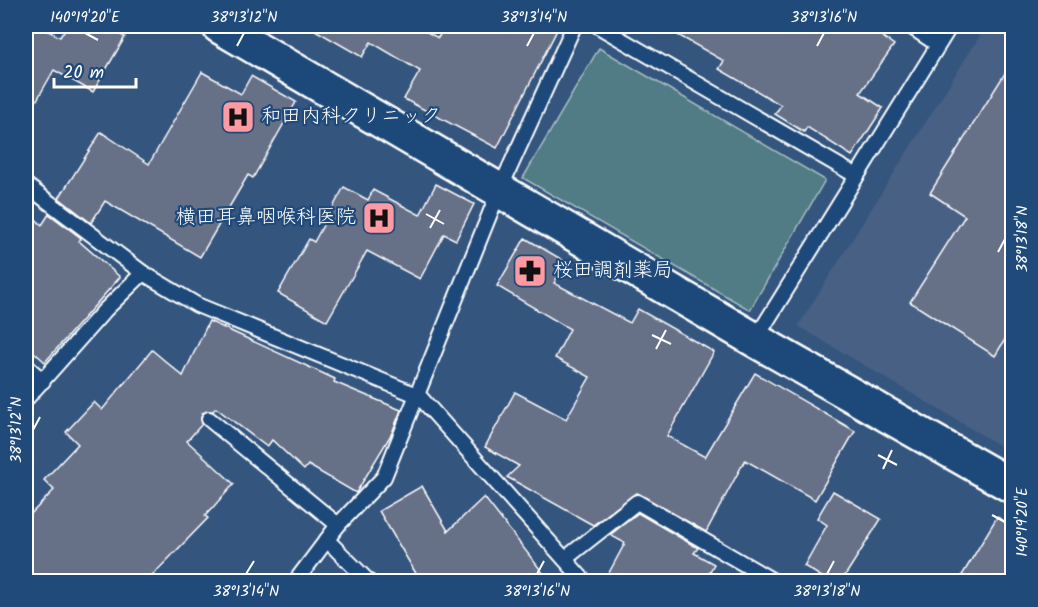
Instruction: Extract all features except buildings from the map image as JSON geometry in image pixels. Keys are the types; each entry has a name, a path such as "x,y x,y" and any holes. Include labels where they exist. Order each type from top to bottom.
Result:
{"street":[{"path":"219,26 755,340 1012,486"}],"lane":[{"path":"295,582 338,525 384,477 419,396 499,191 574,26"},
{"path":"598,26 855,175"},
{"path":"910,26 937,44"},
{"path":"755,340 855,175 950,26"},
{"path":"26,185 143,273 197,304 419,396 566,558 585,582"},
{"path":"26,399 105,310 143,273"},
{"path":"26,366 43,381"},
{"path":"209,419 338,525"},
{"path":"566,558 637,502 775,582"},
{"path":"327,540 369,582"}],"shaded area":[{"path":"986,26 1012,26 1012,453 798,326"}],"green space":[{"path":"599,48 825,180 750,310 523,178"}],"place":[{"name":"和田内科クリニック","path":"238,117"},
{"name":"横田耳鼻咽喉科医院","path":"379,218"},
{"name":"桜田調剤薬局","path":"530,271"}]}
